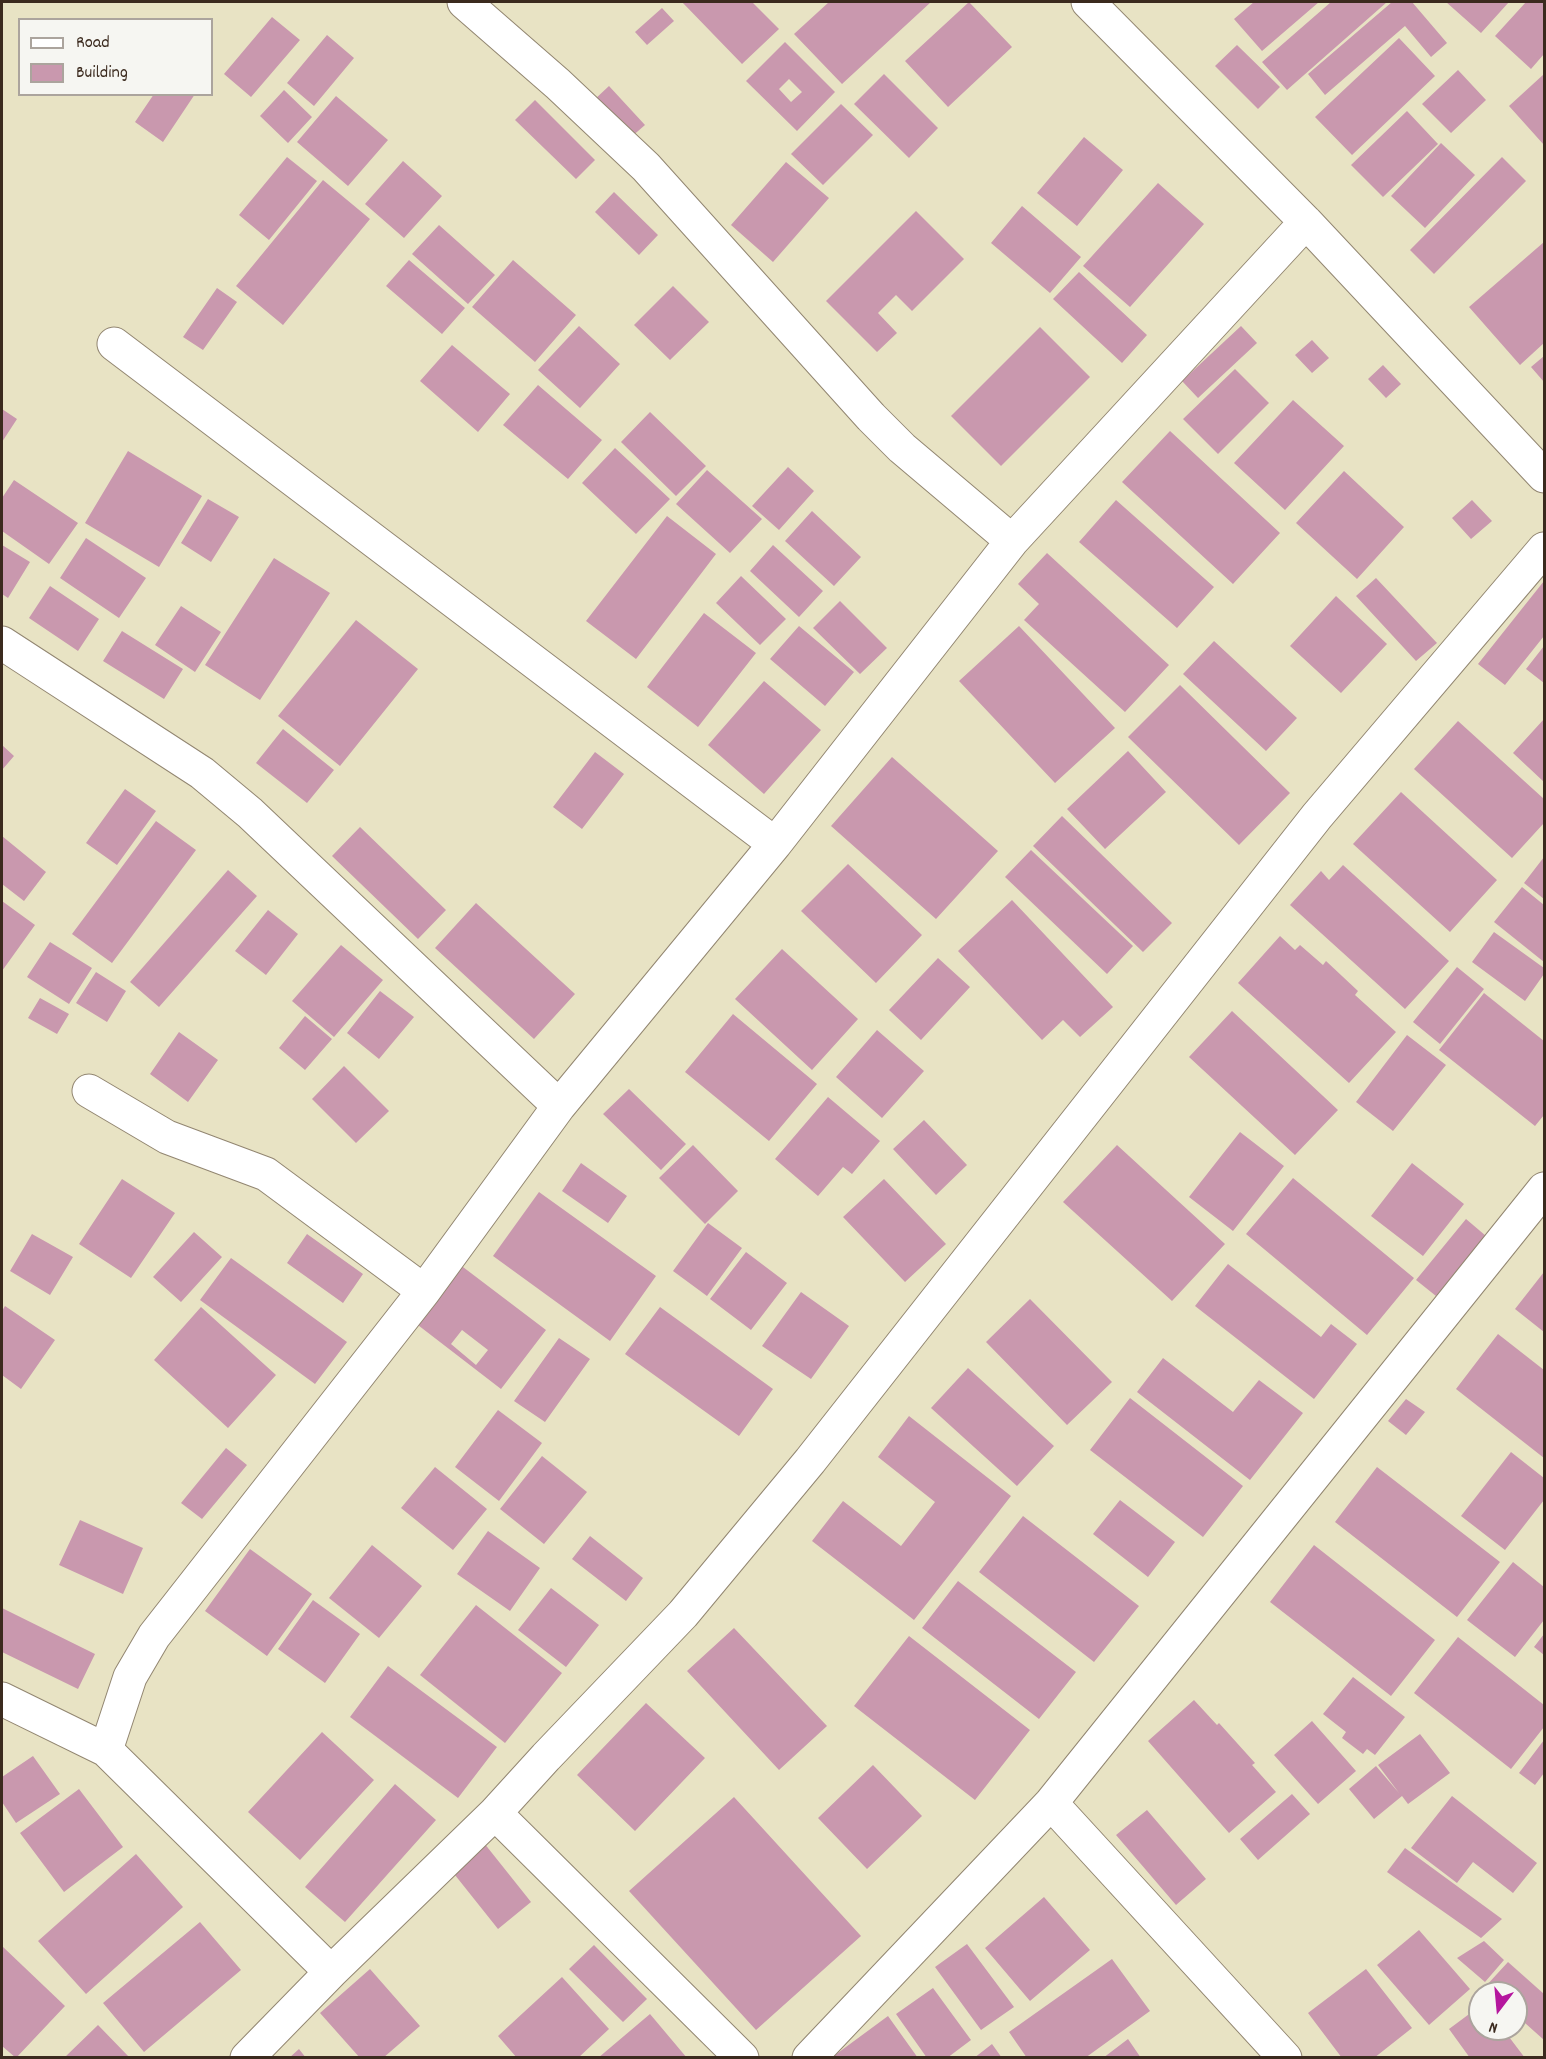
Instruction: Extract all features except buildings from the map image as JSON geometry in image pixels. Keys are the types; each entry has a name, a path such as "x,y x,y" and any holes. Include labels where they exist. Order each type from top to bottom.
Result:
{"street":[{"path":"464,2 558,84 646,167 871,417 902,448 1012,541"},
{"path":"1088,2 1538,458"},
{"path":"106,1750 130,1677 154,1636 424,1291 559,1106 775,844 1012,541 1306,222"},
{"path":"114,344 775,844"},
{"path":"247,2058 331,1972 495,1813 691,1605 810,1461 1317,816 1545,549"},
{"path":"2,643 202,773 258,821 559,1106"},
{"path":"89,1091 167,1137 266,1174 424,1291"},
{"path":"809,2058 1051,1803 1545,1189"},
{"path":"2,1700 106,1750 331,1972"},
{"path":"1051,1803 1284,2058"},
{"path":"495,1813 742,2058"}]}
